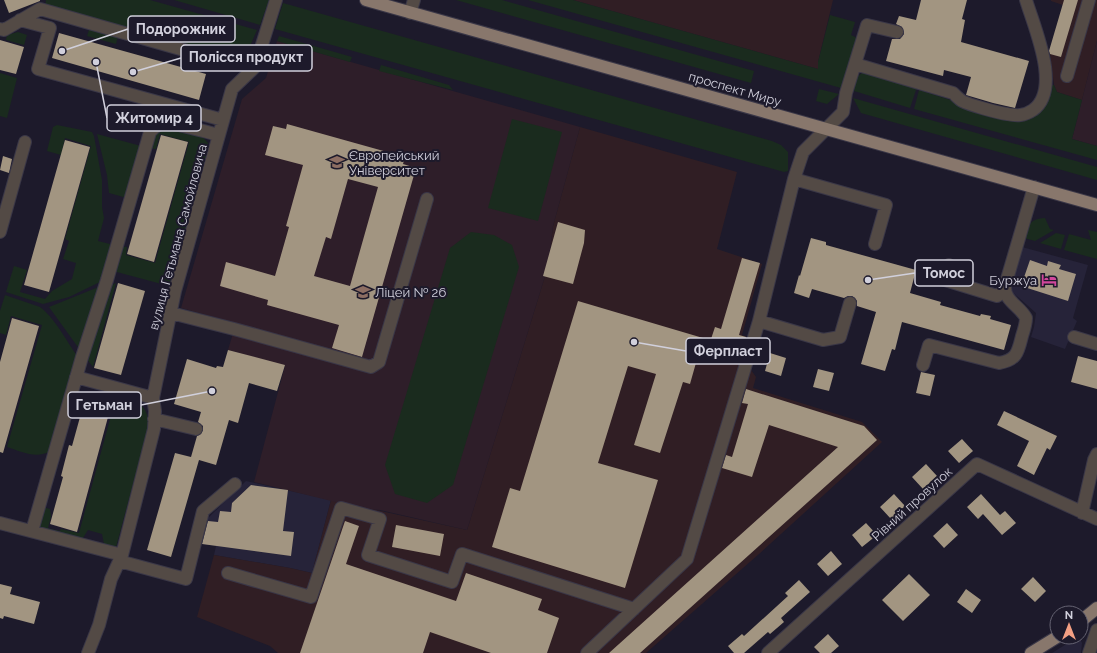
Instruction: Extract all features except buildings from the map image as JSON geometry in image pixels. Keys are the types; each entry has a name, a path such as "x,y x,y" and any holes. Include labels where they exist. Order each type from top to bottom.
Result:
{"main road":[{"name":"проспект Миру","path":"366,0 1097,205"},
{"path":"1089,614 1097,608"},
{"path":"1031,653 1049,642"}],"street":[{"name":"вулиця Гетьмана Самойловича","path":"88,653 99,625 111,579 121,558 154,429 153,398 175,291 223,120 232,89 255,67 276,0"},
{"path":"410,13 414,0"},
{"path":"855,64 953,93 962,101 1002,114 1021,116 1028,113 1040,104 1044,97 1046,87 1040,41 1026,0"},
{"path":"1067,76 1089,0"},
{"path":"0,29 4,30 40,9 212,58"},
{"path":"20,20 50,28 38,68 223,120"},
{"path":"587,653 687,559 759,321 794,179 803,152 843,112 846,93 867,24 897,32"},
{"path":"32,531 76,377 107,280 150,132 162,123 219,135"},
{"path":"0,232 25,142"},
{"path":"794,179 886,205 875,244"},
{"path":"949,265 945,280 997,296 1004,291 1034,187"},
{"path":"171,313 371,367 379,362 427,198"},
{"path":"923,365 929,345 999,363 1012,359 1019,349 1026,318 1007,297 1004,291"},
{"path":"759,321 823,340 840,337 850,303"},
{"path":"1074,337 1097,344"},
{"path":"76,377 153,398"},
{"path":"154,419 196,429"},
{"path":"1082,513 1094,460 1097,454"},
{"name":"Рівний провулок","path":"768,653 977,464 1097,519"},
{"path":"0,523 32,531 186,579 203,511 235,484"},
{"path":"228,573 311,597 341,508 380,518 368,555 452,582 462,554 634,609"},
{"path":"1090,653 1097,630"}],"shaded area":[{"path":"573,0 833,0 818,62 818,69"},
{"path":"1051,0 1097,0 1097,41 1082,100 1057,92 1054,85 1049,53 1063,5"},
{"name":"Ліцей № 26","path":"277,41 580,127 553,226 545,276 467,530 380,510 364,509 254,482 285,366 228,350 236,323 181,308 242,99 266,78"},
{"path":"1097,41 1097,146 1072,139"},
{"path":"580,127 737,172 717,249 762,264 742,335 759,342 751,370 756,377 753,388 862,422 882,442 759,554 646,653 278,653 270,646 197,617 214,555 312,573 331,500 467,530 545,276 553,226"},
{"path":"1022,247 1088,265 1073,318 1077,321 1065,349 1031,337 1036,313 1010,290 1010,285"},
{"path":"246,481 331,500 312,573 214,555 216,546 202,544 206,520"},
{"path":"1065,645 1082,645 1081,653 1052,653"}],"green space":[{"path":"46,0 150,0 257,30 246,53 239,59 234,60 45,7"},
{"path":"174,0 269,0 260,25"},
{"path":"456,0 502,0 754,71 751,83"},
{"path":"528,0 573,0 818,69 818,62 830,15 855,22 851,35 857,38 841,88"},
{"path":"283,3 772,141 781,145 788,152 788,171 784,172 275,29"},
{"path":"90,27 118,36 116,44 87,36"},
{"path":"18,32 27,35 24,45 6,40 7,35"},
{"path":"279,36 352,57 350,62 277,41"},
{"path":"381,65 449,85 453,90 379,71"},
{"path":"0,73 17,78 7,118 0,116"},
{"path":"862,73 867,73 917,87 910,108 854,91 855,83"},
{"path":"1051,85 1054,85 1057,92 1082,100 1072,139 1097,146 1097,160 914,109 919,90 1004,117 1045,104"},
{"path":"819,89 839,94 827,104 816,101"},
{"path":"853,98 1097,167 1097,180 861,113"},
{"path":"512,119 562,132 538,221 488,208"},
{"path":"57,125 92,132 94,136 102,180 102,207 104,218 98,241 114,245 102,281 69,297 43,304 6,292 14,266 27,270 20,292 45,299 52,291 72,279 76,263 63,259 69,241 65,239 91,146 65,138 61,155 47,151 53,127"},
{"path":"163,127 201,135 208,143 208,148 169,286 113,271 120,246 127,247 126,255 155,263 189,142 160,134 156,149 148,148 152,136"},
{"path":"97,134 141,146 127,198 109,193 107,175"},
{"path":"1045,218 1050,229 1054,230 1035,241 1024,238 1027,229 1033,221"},
{"path":"1088,230 1097,232 1097,259 1064,250 1069,234 1091,240"},
{"path":"471,232 494,235 512,245 519,267 453,485 427,503 395,494 385,465 450,248"},
{"path":"1056,233 1065,235 1061,249 1040,243"},
{"path":"116,283 93,367 86,358 109,286"},
{"path":"101,286 80,350 49,307"},
{"path":"5,295 40,307 51,317 78,357 51,451 45,453 34,455 7,447 42,325 11,316 6,335 0,333 0,311"},
{"path":"115,401 135,402 139,404 146,411 149,425 116,547 113,548 104,544 102,534 88,530 81,541 36,529 43,507 50,509 51,516 48,528 79,533"}],"place":[{"name":"Подорожник","path":"62,51"},
{"name":"Житомир 4","path":"96,62"},
{"name":"Полісся продукт","path":"133,72"},
{"name":"Європейський Університет","path":"337,162"},
{"name":"Томос","path":"868,280"},
{"name":"Буржуа","path":"1049,280"},
{"name":"Ліцей № 26","path":"363,292"},
{"name":"Ферпласт","path":"634,342"},
{"name":"Гетьман","path":"212,391"}]}
